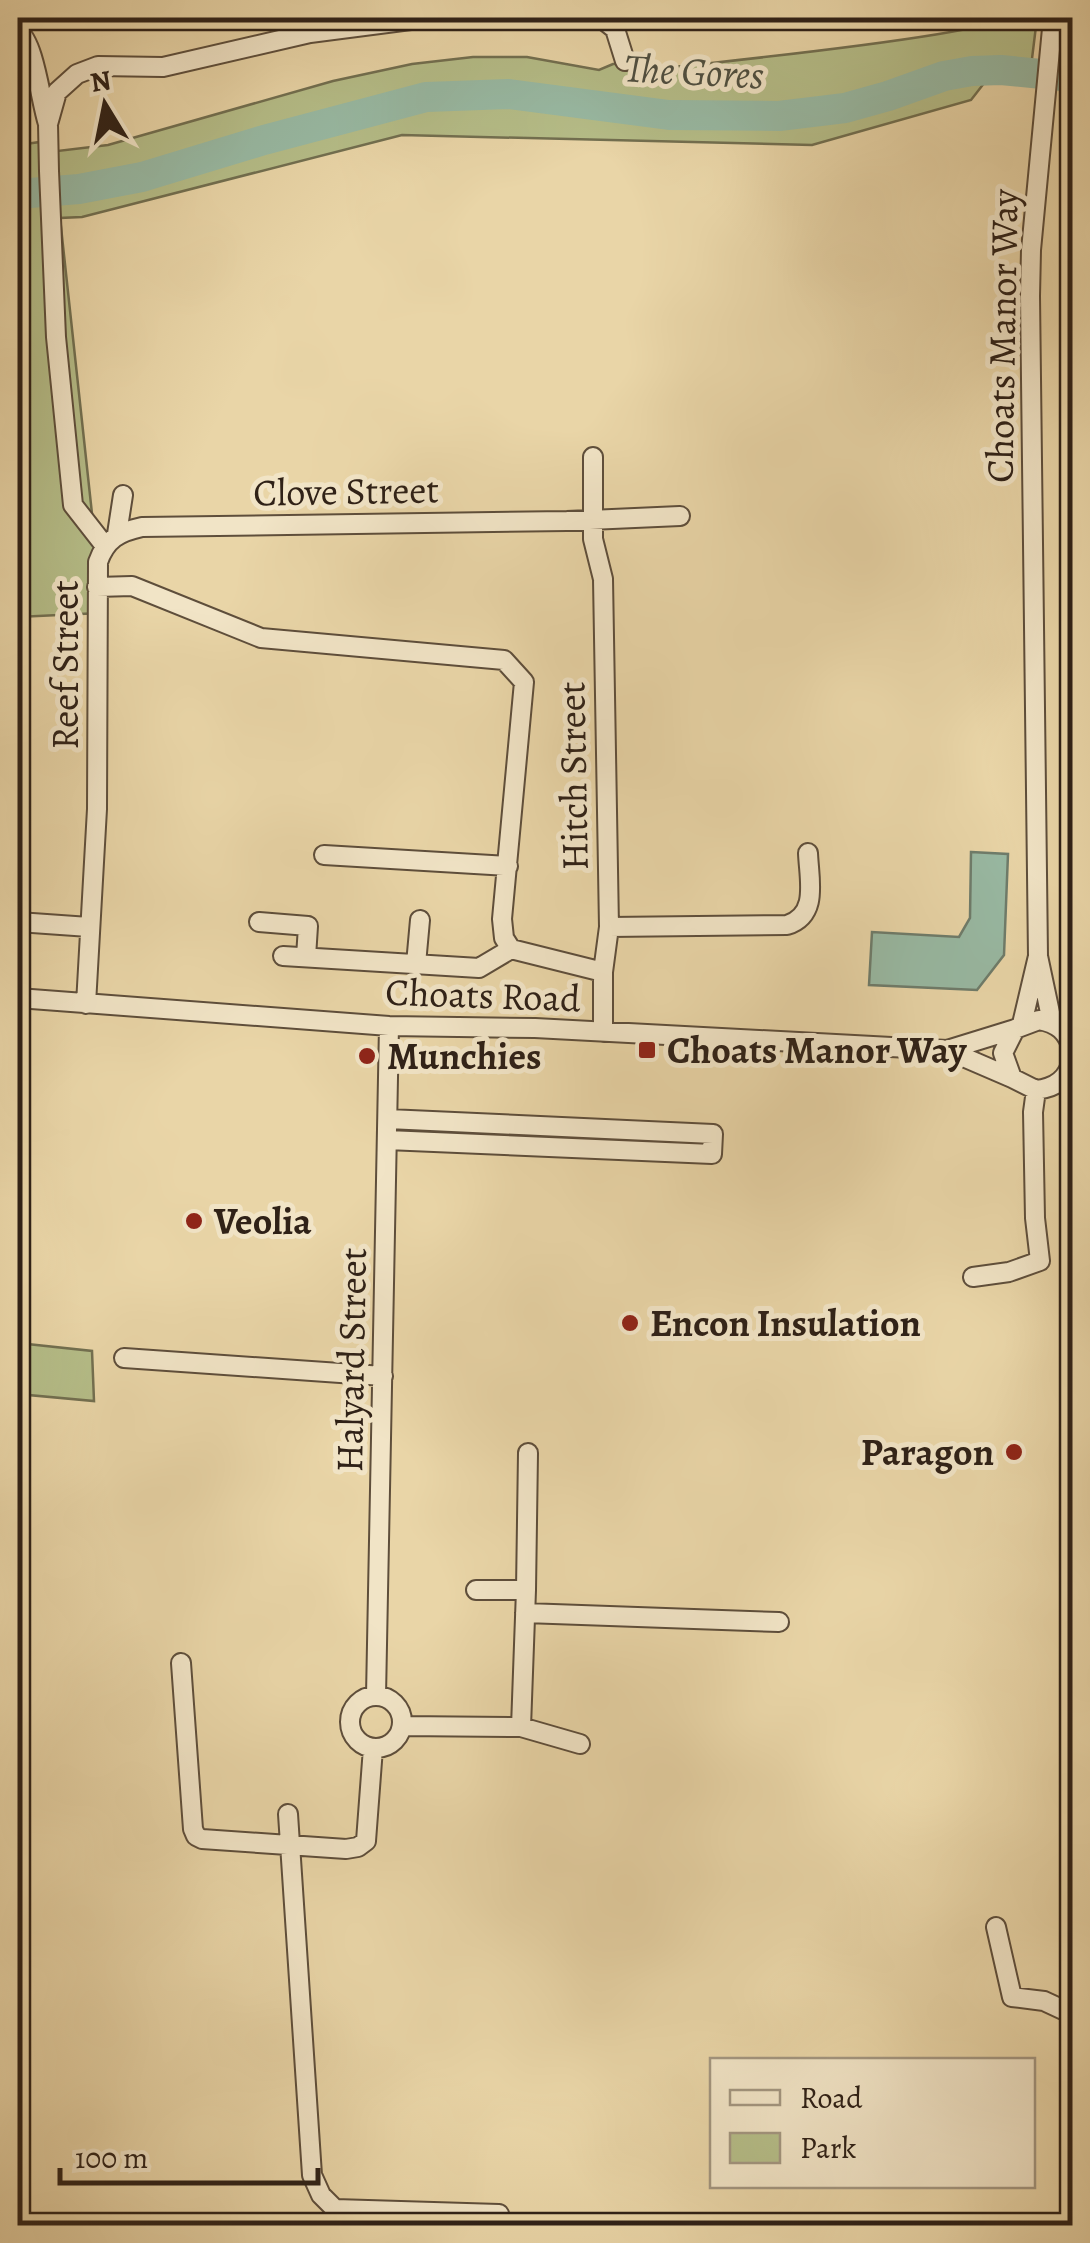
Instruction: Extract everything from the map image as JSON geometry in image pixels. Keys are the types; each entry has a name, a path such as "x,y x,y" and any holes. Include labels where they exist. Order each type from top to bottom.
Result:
{"street":[{"name":"Reef Street","path":"86,1004 97,809 98,562 111,540 73,505 56,337 48,171 48,124 57,92 65,82 98,66 163,67 310,33 426,18"},
{"path":"600,18 615,29 625,61"},
{"name":"Choats Manor Way","path":"1052,1022 1038,956 1030,296 1053,18"},
{"path":"18,31 32,50 48,124"},
{"name":"Hitch Street","path":"593,457 593,539 602,579 609,927 603,972 604,1032"},
{"path":"111,540 123,496"},
{"name":"Clove Street","path":"111,540 142,527 680,516"},
{"path":"97,587 132,586 261,638 504,660 524,682 502,919 504,938 511,949 603,972"},
{"path":"609,927 796,922 810,903 808,853"},
{"path":"324,856 508,866"},
{"path":"416,964 420,920"},
{"path":"18,922 89,928"},
{"path":"259,922 308,926 306,957"},
{"path":"283,956 479,968 511,949"},
{"name":"Choats Manor Way","path":"1012,1078 1003,1053 1018,1026 1038,956"},
{"name":"Choats Road","path":"18,998 390,1026 604,1032 947,1050 1036,1090"},
{"name":"Choats Road","path":"947,1050 1040,1020 1052,1022"},
{"path":"1052,1022 1071,1041"},
{"name":"Halyard Street","path":"376,1696 390,1026"},
{"path":"973,1278 1010,1272 1040,1260 1035,1218 1036,1090 1057,1084 1070,1071"},
{"path":"388,1119 523,1134 712,1154 712,1134 523,1134 388,1140"},
{"path":"124,1358 384,1376"},
{"path":"521,1727 528,1452"},
{"path":"476,1590 526,1590"},
{"path":"525,1614 779,1622"},
{"path":"181,1663 196,1836 202,1840 358,1847 366,1841 372,1756 353,1736 349,1720 355,1706 376,1696 393,1702 399,1709 402,1726 388,1746 372,1756"},
{"path":"402,1726 521,1727 580,1744"},
{"path":"288,1814 312,2175 320,2195 335,2209 499,2214"},
{"path":"996,1927 1012,1997 1044,2001 1072,2014"}],"green space":[{"path":"1003,18 1037,18 1031,67 999,64 971,100 812,145 402,135 82,217 60,218 100,613 18,617 18,145 40,142 58,211 57,151 108,145 333,81 412,64 473,57 527,57 599,70 613,64 637,63 643,68 684,66 905,39 986,25"},
{"path":"18,1343 92,1351 94,1401 18,1394"}],"shaded area":[{"path":"975,62 1072,70 1072,85 998,77 974,81"},
{"path":"971,852 1008,854 1004,955 977,990 869,985 872,932 959,937 970,918"}],"waterway":[{"name":"The Gores","path":"18,194 79,189 142,177 426,97 509,94 669,115 779,116 845,108 944,76 972,71 1072,77"}],"place":[{"name":"Choats Manor Way","path":"647,1050"},
{"name":"Munchies","path":"367,1056"},
{"name":"Veolia","path":"194,1221"},
{"name":"Encon Insulation","path":"630,1323"},
{"name":"Paragon","path":"1014,1452"}]}
